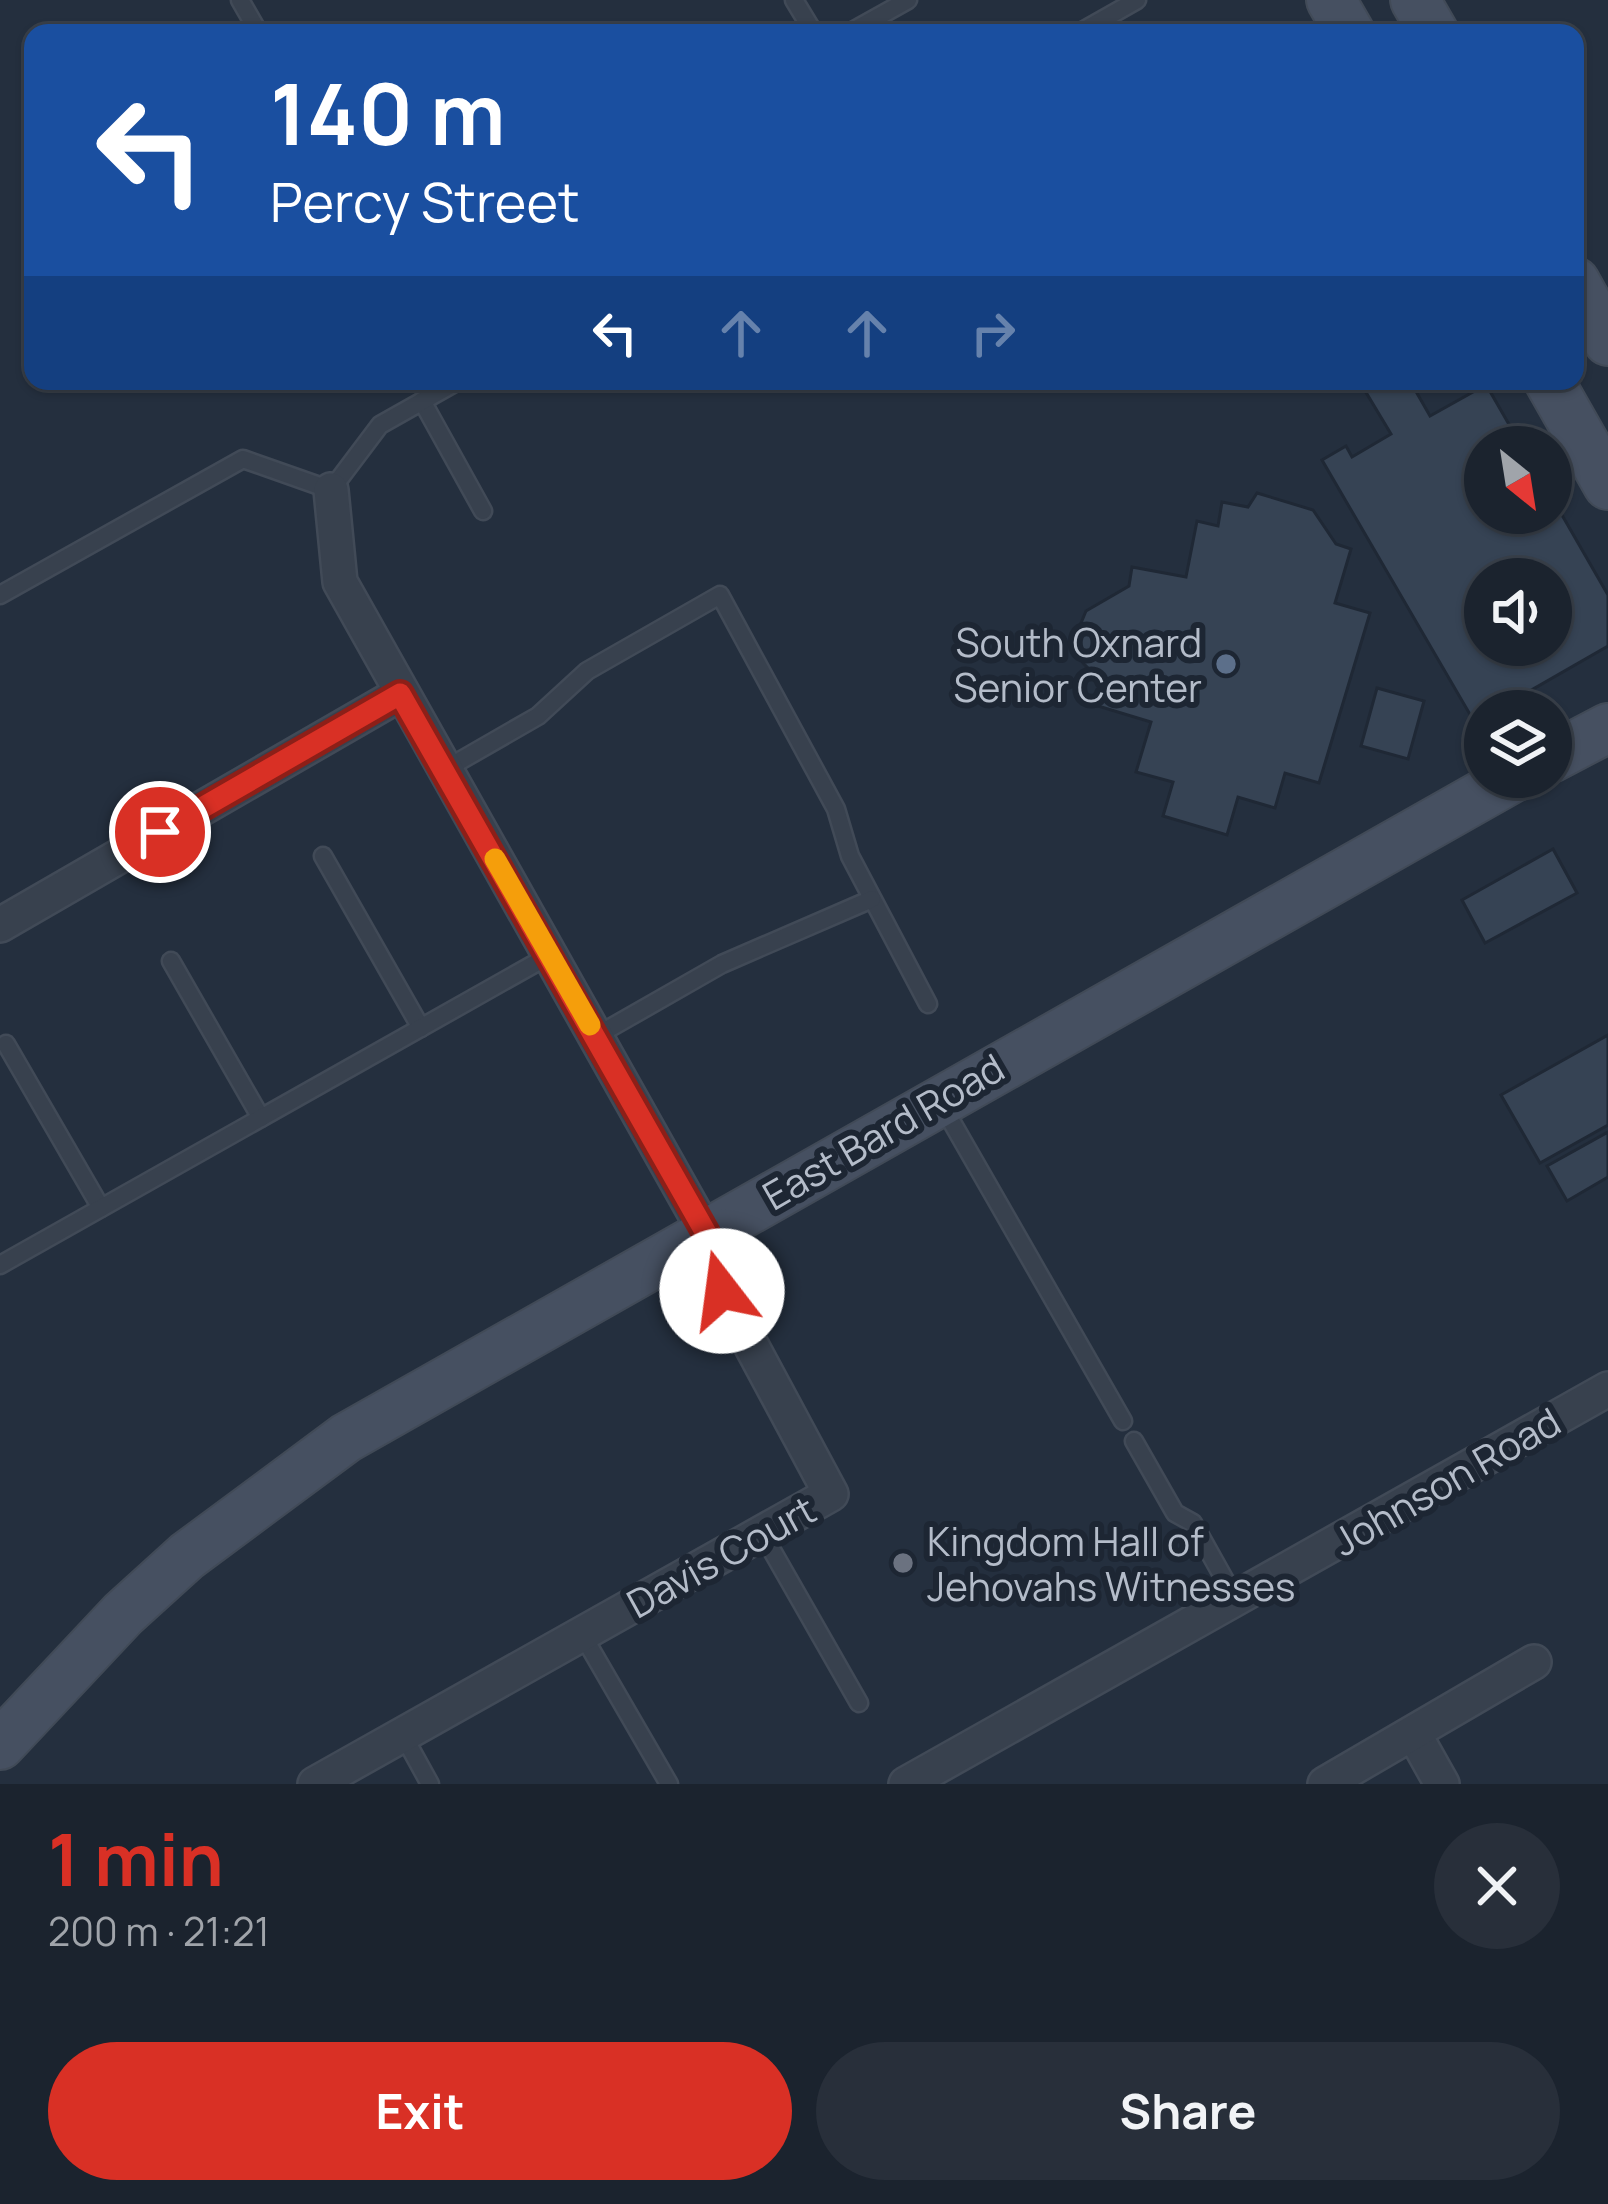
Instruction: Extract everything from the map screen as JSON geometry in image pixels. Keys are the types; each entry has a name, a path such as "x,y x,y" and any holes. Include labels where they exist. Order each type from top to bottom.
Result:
{"main road":[{"path":"1584,298 1608,341"},
{"path":"1554,390 1608,484"},
{"path":"1572,747 1608,728"},
{"name":"East Bard Road","path":"0,1745 124,1614 224,1526 346,1438 1476,798"}],"street":[{"name":"Davis Court","path":"315,1784 831,1494 722,1291 706,1233 340,583 331,490"},
{"path":"0,925 400,694"},
{"name":"Johnson Road","path":"906,1784 1608,1389"},
{"path":"1325,1784 1534,1663"},
{"path":"1414,1734 1442,1784"}],"lane":[{"path":"865,24 908,0"},
{"path":"1095,24 1137,0"},
{"path":"0,595 243,459 331,490 380,425 442,390"},
{"path":"422,401 483,511"},
{"path":"444,770 538,716 587,671 720,596 836,809 850,856 928,1004"},
{"path":"323,856 421,1028"},
{"path":"596,1036 722,964 872,899"},
{"path":"0,1264 550,955"},
{"path":"171,962 262,1118"},
{"path":"6,1044 101,1208"},
{"path":"939,1099 1123,1421"},
{"path":"1134,1441 1175,1513 1193,1523 1236,1600"},
{"path":"761,1533 859,1702"},
{"path":"582,1634 669,1784"},
{"path":"403,1735 430,1784"}],"building":[{"path":"1365,390 1415,390 1430,416 1472,390 1489,390 1510,426 1464,426 1464,534 1572,532 1608,595 1608,646 1532,690 1464,690 1464,704 1322,460 1346,446 1352,457 1391,434"},
{"path":"1257,493 1313,510 1336,544 1351,549 1335,603 1370,613 1319,783 1285,773 1275,808 1238,797 1227,835 1163,816 1173,782 1136,772 1151,722 1098,706 1105,685 1083,663 1076,635 1086,611 1129,586 1132,567 1186,577 1197,521 1218,526 1222,502 1248,507"},
{"path":"1377,688 1424,701 1408,759 1361,746"},
{"path":"1553,849 1577,893 1485,943 1462,900"},
{"path":"1608,1035 1608,1125 1540,1163 1501,1095"},
{"path":"1608,1132 1608,1177 1567,1201 1547,1166"}],"slow traffic":[{"path":"495,859 590,1025"}],"place":[{"name":"South Oxnard Senior Center","path":"1226,664"},
{"name":"Kingdom Hall of Jehovahs Witnesses","path":"903,1563"}],"route":[{"path":"160,832 400,694 706,1233 722,1291"}]}
